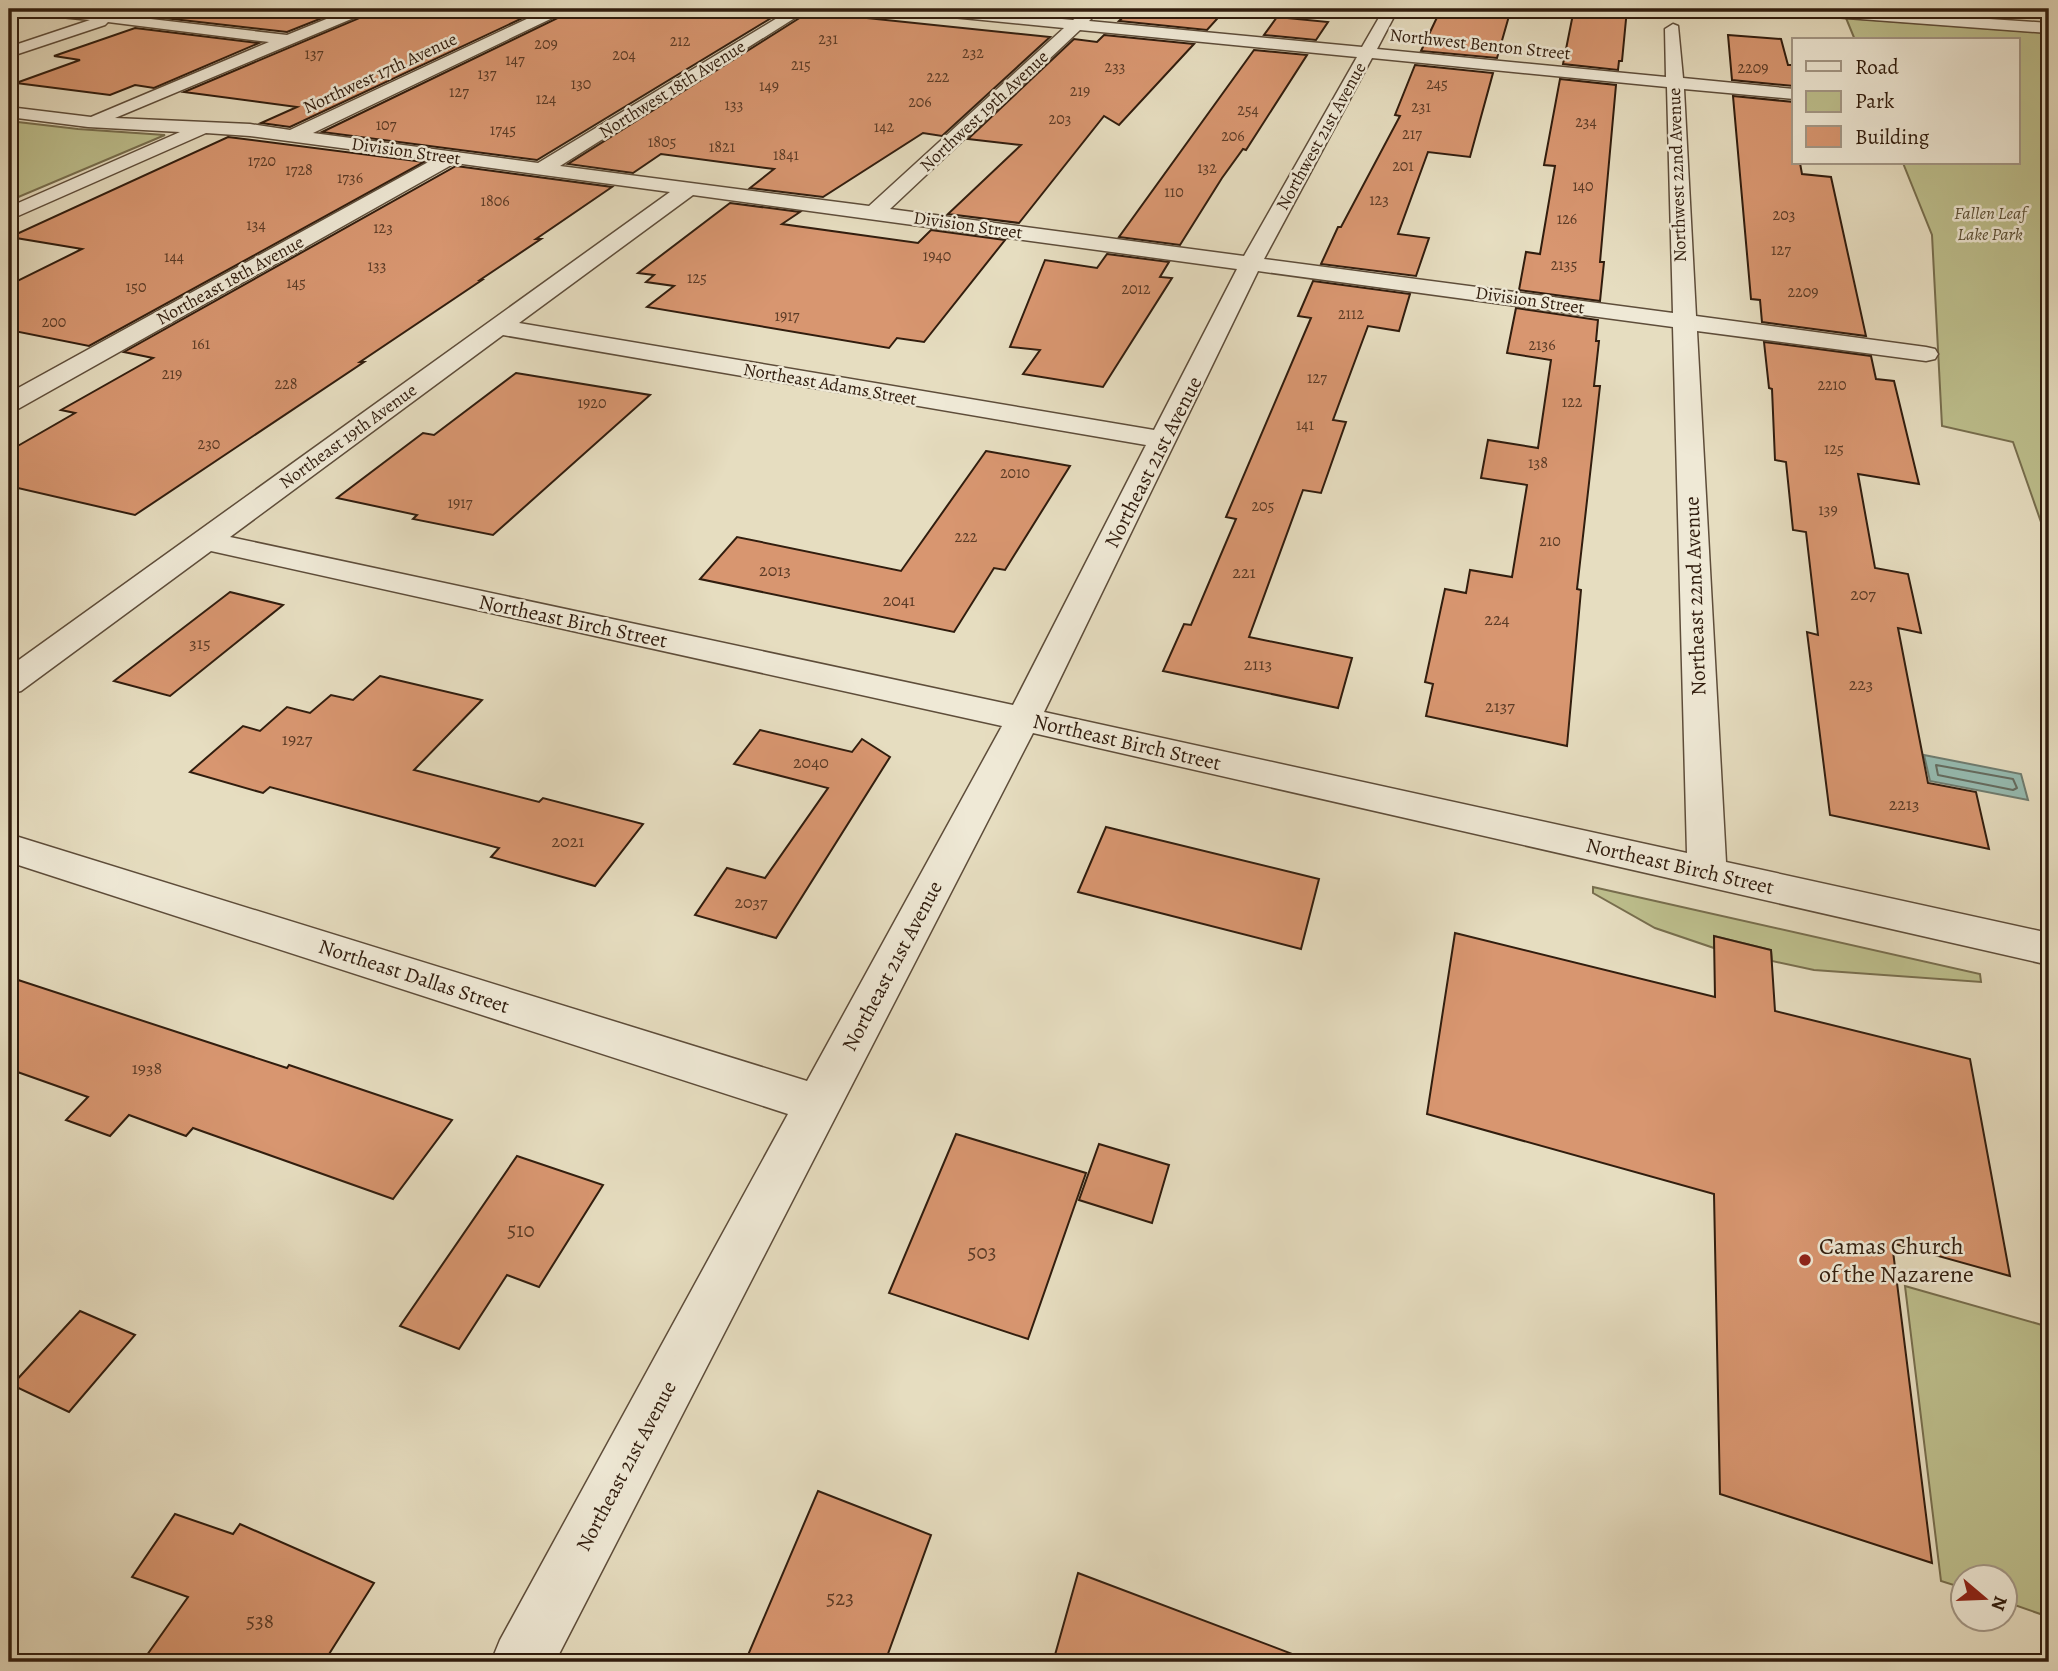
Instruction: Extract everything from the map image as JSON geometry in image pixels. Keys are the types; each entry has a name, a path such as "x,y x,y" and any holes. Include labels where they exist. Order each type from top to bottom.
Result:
{"street":[{"path":"22,9 286,40"},
{"path":"9,52 149,9"},
{"path":"88,122 363,9"},
{"name":"Northwest 17th Avenue","path":"292,136 560,9"},
{"name":"Northwest 18th Avenue","path":"541,169 802,9"},
{"name":"Northwest Benton Street","path":"912,9 1792,94"},
{"name":"Northwest 19th Avenue","path":"874,213 1094,9"},
{"name":"Northwest 21st Avenue","path":"1251,263 1391,9"},
{"path":"1780,9 2049,28"},
{"name":"Northwest 22nd Avenue","path":"1673,29 1683,320"},
{"name":"Division Street","path":"9,112 88,122 206,127 292,136 1926,354"},
{"path":"9,214 206,127"},
{"name":"Northeast 18th Avenue","path":"9,403 452,157"},
{"name":"Northeast 19th Avenue","path":"9,683 688,189"},
{"name":"Northeast 21st Avenue","path":"522,1662 1023,719 1251,263"},
{"name":"Northeast 22nd Avenue","path":"1683,320 1707,872"},
{"name":"Northeast Adams Street","path":"496,327 1164,440"},
{"name":"Northeast Birch Street","path":"204,540 1023,719 2049,949"},
{"name":"Northeast Dallas Street","path":"9,848 818,1104"}],"green space":[{"name":"Fallen Leaf Lake Park","path":"1846,18 2049,33 2049,545 2013,442 1942,426 1932,235 1903,164 2020,164 2020,38 1854,38"},
{"path":"9,121 78,129 165,135 9,201"},
{"path":"1593,887 1980,974 1981,982 1814,970 1772,961 1771,950 1714,936 1714,948 1655,928 1593,893"},
{"path":"1905,1286 2049,1327 2049,1617 2020,1607 2020,1562 1950,1562 1950,1584 1941,1581"}],"water":[{"path":"1924,755 2021,774 2028,800 1930,781"}],"building":[{"path":"189,9 345,9 287,32 164,18"},
{"path":"373,9 542,9 290,127 261,123 297,107 184,92 369,14"},
{"path":"570,9 786,9 537,160 322,132 566,14"},
{"path":"1132,9 1226,9 1207,30 1119,21"},
{"path":"1441,9 1511,9 1497,58 1421,51"},
{"path":"1574,9 1627,9 1622,61 1619,61 1618,70 1563,64"},
{"path":"809,12 1050,37 942,136 923,133 823,197 750,188 774,169 661,154 633,173 568,164"},
{"path":"1277,17 1328,22 1316,40 1264,35"},
{"path":"135,28 259,43 154,88 135,85 110,95 16,83 80,60 54,56"},
{"path":"1104,35 1194,44 1119,125 1104,116 1019,223 948,214 1021,145 968,139 1074,39 1097,42"},
{"path":"1728,35 1781,39 1788,65 1792,65 1792,86 1732,80"},
{"path":"1254,50 1307,55 1246,150 1243,149 1222,178 1180,245 1119,237"},
{"path":"1415,65 1493,73 1470,157 1428,152 1398,234 1429,238 1416,276 1321,264 1338,227 1341,227 1400,116 1395,115"},
{"path":"1560,79 1616,85 1600,262 1604,262 1600,301 1519,290 1526,252 1540,254 1555,166 1544,165"},
{"path":"1733,96 1792,102 1792,164 1800,164 1802,174 1831,177 1866,336 1762,322 1760,300 1751,299"},
{"path":"228,137 424,162 89,346 9,330 9,285 82,249 10,237"},
{"path":"456,166 612,187 482,280 360,362 364,362 135,515 9,486 9,451 75,413 61,410 153,358 124,352"},
{"path":"730,203 800,212 782,224 918,243 931,230 1005,240 924,342 897,338 889,348 647,307 674,286 646,282 654,275 638,273"},
{"path":"1107,254 1169,262 1160,277 1172,278 1103,387 1023,374 1040,350 1010,347 1045,260 1097,268"},
{"path":"1313,281 1410,294 1399,331 1368,326 1333,420 1346,422 1321,493 1303,490 1249,637 1352,658 1338,708 1163,671 1184,624 1191,625 1236,519 1226,517 1311,318 1298,316"},
{"path":"1516,308 1598,320 1596,341 1599,341 1594,386 1600,386 1577,589 1581,590 1567,746 1426,716 1433,684 1425,682 1445,589 1466,593 1470,570 1512,577 1527,485 1481,478 1488,440 1538,448 1551,360 1507,353"},
{"path":"1764,342 1871,356 1876,379 1894,381 1919,484 1858,474 1875,568 1908,574 1921,633 1898,628 1928,783 1976,792 1989,849 1830,815 1807,632 1818,635 1806,532 1793,530 1786,462 1775,460 1772,389 1769,388"},
{"path":"516,373 650,395 493,535 413,519 417,515 337,498 423,433 434,435"},
{"path":"986,451 1070,466 1005,570 994,568 954,632 700,579 737,537 901,571"},
{"path":"230,592 283,605 170,696 114,681"},
{"path":"380,676 482,700 414,770 539,802 543,798 643,824 595,886 491,857 499,848 270,787 263,793 190,772 243,726 260,731 287,707 310,713 331,695 353,700"},
{"path":"760,730 852,752 862,739 890,757 776,938 695,915 727,868 765,878 828,788 734,764"},
{"path":"1106,827 1319,879 1301,949 1078,892"},
{"name":"Camas Church of the Nazarene","path":"1455,933 1715,997 1714,936 1771,950 1775,1011 1970,1059 2010,1276 1892,1243 1932,1563 1720,1494 1714,1194 1427,1114"},
{"path":"9,977 287,1068 289,1065 452,1120 393,1199 193,1128 186,1136 129,1115 110,1136 66,1120 88,1097 9,1069"},
{"path":"956,1134 1086,1173 1028,1339 889,1293"},
{"path":"1099,1144 1169,1165 1152,1223 1079,1200"},
{"path":"517,1156 603,1185 539,1287 507,1275 459,1349 400,1326"},
{"path":"80,1311 135,1335 69,1412 12,1385"},
{"path":"818,1491 931,1535 885,1662 745,1662"},
{"path":"175,1514 233,1534 240,1524 374,1583 324,1662 142,1662 188,1597 132,1577"},
{"path":"1078,1573 1303,1658 1302,1662 1053,1662"}],"place":[{"name":"Camas Church of the Nazarene","path":"1805,1260"}]}
